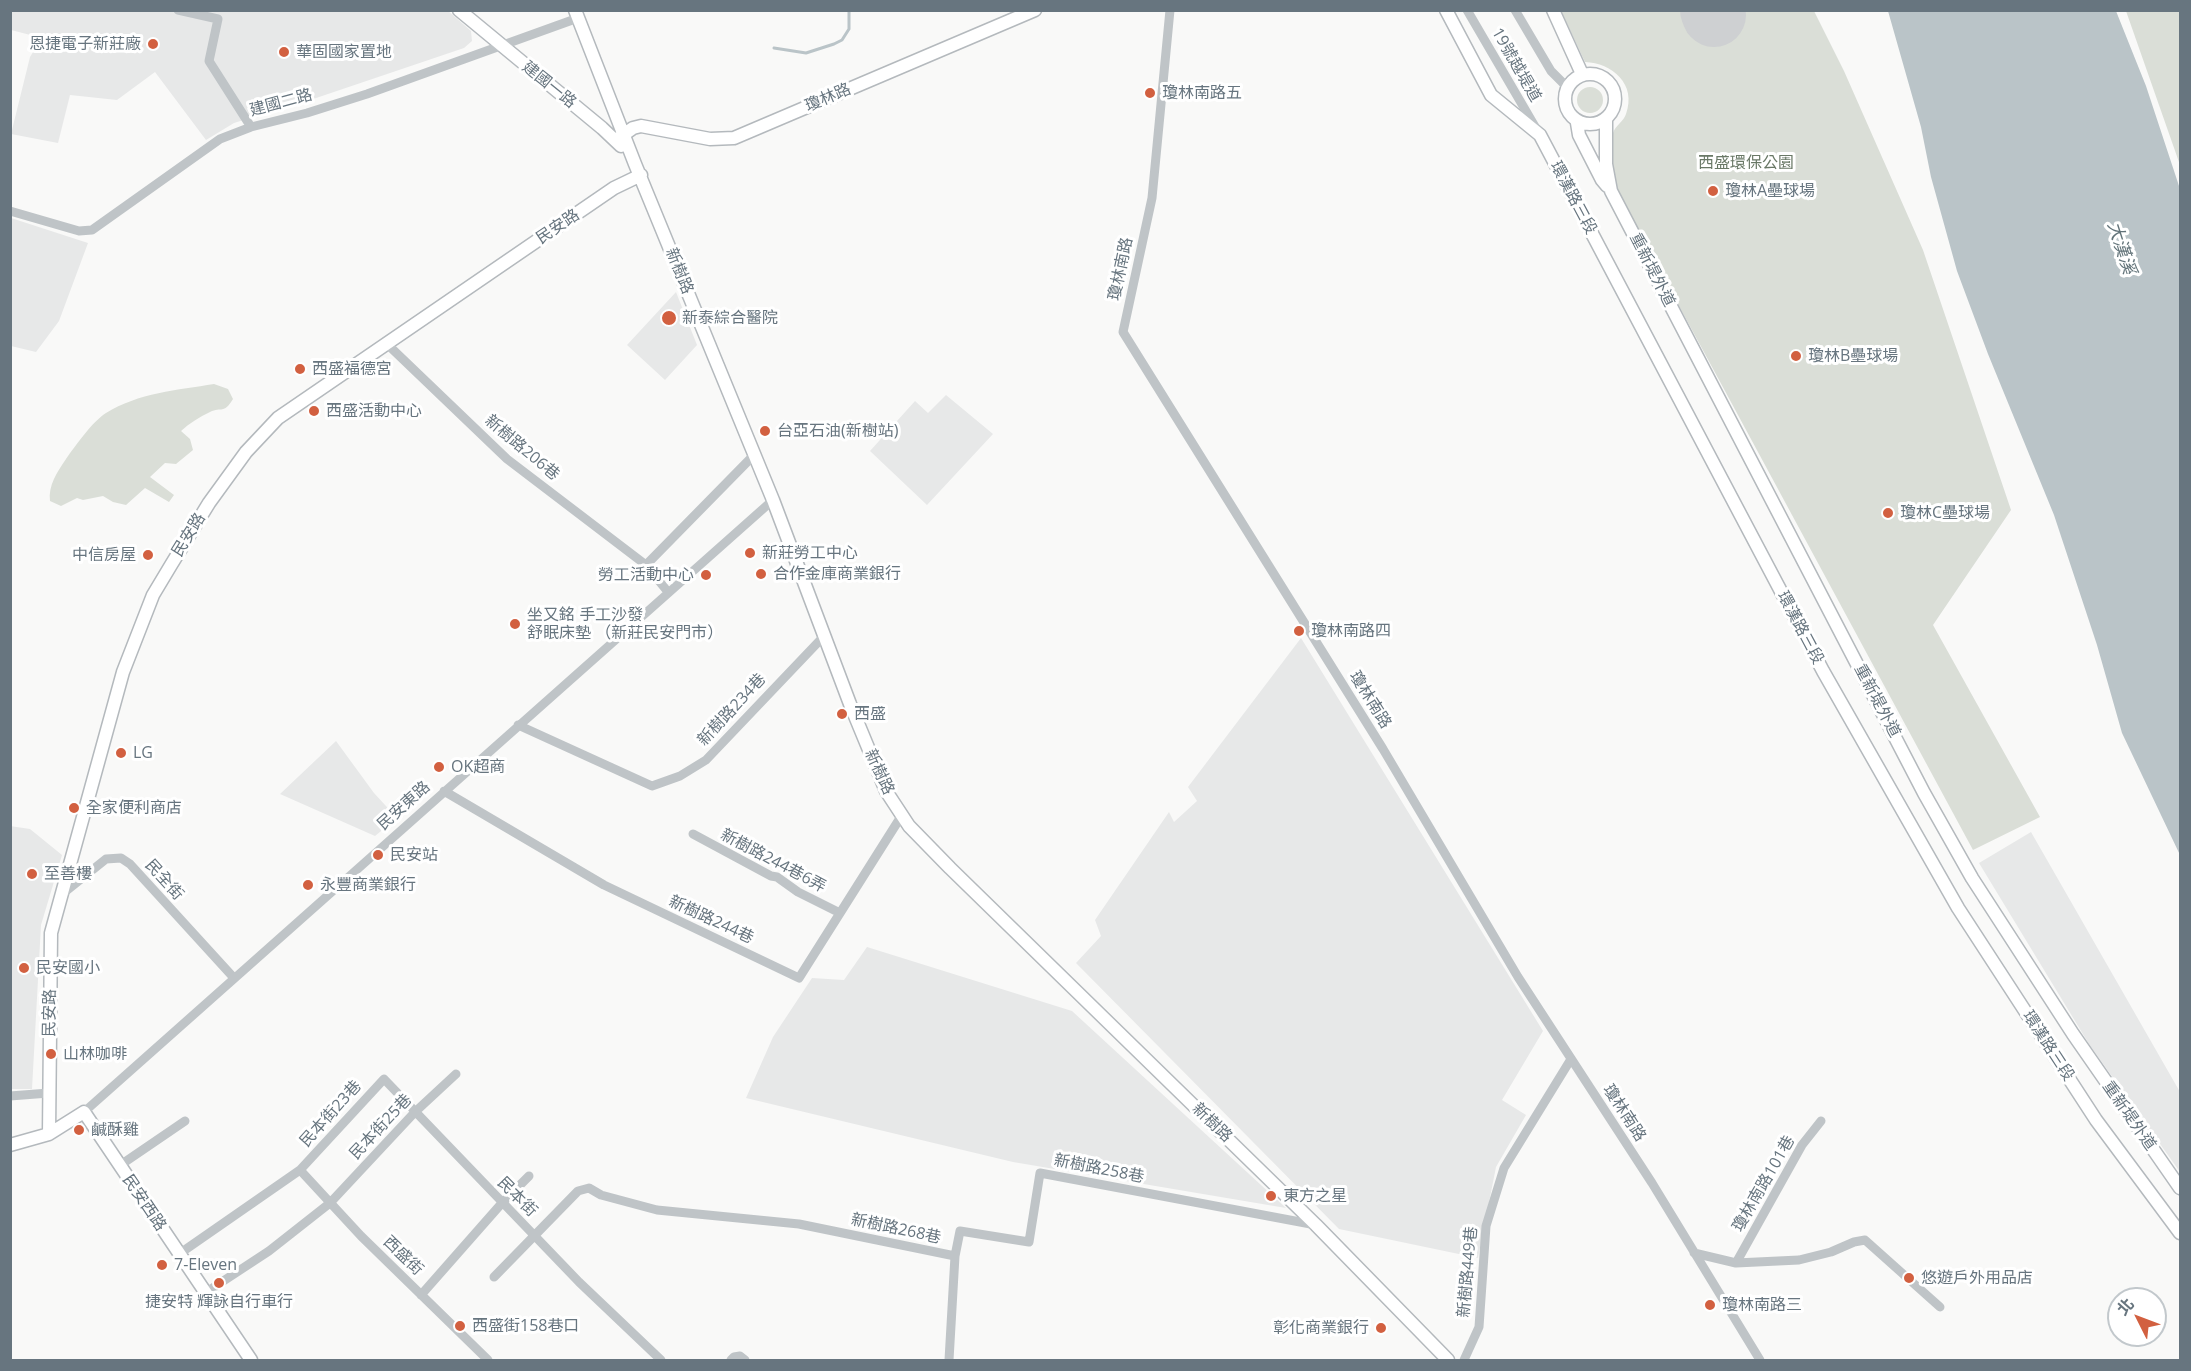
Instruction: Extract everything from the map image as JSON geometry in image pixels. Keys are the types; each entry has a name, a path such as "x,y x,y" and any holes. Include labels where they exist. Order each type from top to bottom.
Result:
{"street":[{"path":"178,10 218,20 209,61 251,126"},
{"name":"建國一路","path":"459,10 620,137 638,169"},
{"name":"瓊林路","path":"620,137 640,126 710,139 734,138 1035,10"},
{"name":"瓊林南路","path":"1170,10 1152,198 1123,332 1286,592 1518,977 1694,1252 1760,1360"},
{"name":"環漢路三段","path":"1446,10 1491,94 1540,135 1823,671 1958,908 2096,1120 2181,1233"},
{"name":"19號越堤道","path":"1467,10 1540,135"},
{"name":"19號越堤道","path":"1515,10 1551,71 1567,87"},
{"path":"1553,10 1582,74 1567,87"},
{"path":"577,14 620,137"},
{"name":"建國二路","path":"10,211 79,231 92,230 220,139 251,126 317,110 502,46 577,14"},
{"name":"重新堤外道","path":"1582,74 1592,73 1602,76 1610,82 1614,91 1615,101 1606,119 1606,165 1611,191"},
{"name":"重新堤外道","path":"1567,87 1564,97 1565,106 1577,123 1580,135 1602,180 1611,191 1924,793 1972,878 2067,1025 2181,1188"},
{"path":"1577,123 1597,123 1606,119"},
{"name":"民安路","path":"49,1134 51,933 60,895 72,862 123,672 153,595 209,503 246,452 278,418 614,189 638,169"},
{"name":"新樹路","path":"638,169 772,500 850,704 886,791 909,826 1316,1225 1448,1360"},
{"name":"新樹路206巷","path":"387,344 507,459 646,565 668,592"},
{"path":"646,565 754,455"},
{"name":"民安東路","path":"84,1112 772,500"},
{"name":"新樹路234巷","path":"518,725 652,786 680,776 706,760 825,634"},
{"name":"新樹路244巷","path":"444,791 604,885 799,978 902,815"},
{"name":"新樹路244巷6弄","path":"693,834 840,913"},
{"name":"民全街","path":"60,895 106,859 121,858 130,864 234,978"},
{"name":"新樹路449巷","path":"1464,1360 1479,1327 1486,1226 1504,1168 1571,1059"},
{"name":"民本街25巷","path":"205,1293 269,1251 330,1203 415,1112 456,1074"},
{"name":"民本街","path":"384,1079 579,1282 661,1360"},
{"name":"民本街23巷","path":"300,1170 384,1079"},
{"path":"10,1096 49,1094"},
{"path":"10,1144 49,1134 84,1112"},
{"name":"民安西路","path":"84,1112 251,1360"},
{"path":"119,1166 185,1120"},
{"name":"瓊林南路101巷","path":"1737,1263 1802,1145 1821,1121"},
{"path":"179,1254 300,1170"},
{"name":"西盛街","path":"300,1170 421,1295 488,1360"},
{"name":"新樹路258巷","path":"955,1256 960,1231 1029,1242 1040,1173 1316,1225"},
{"path":"421,1295 502,1203 529,1176"},
{"name":"新樹路268巷","path":"494,1277 578,1191 589,1188 601,1195 657,1210 799,1224 955,1256 949,1360"},
{"path":"1694,1252 1737,1263 1799,1260 1865,1240 1940,1307"},
{"path":"732,1359 740,1356 744,1360"}],"shaded area":[{"path":"11,10 447,10 471,31 472,41 464,48 257,118 256,116 234,123 206,140 155,72 117,100 70,95 58,143 11,134 30,57 42,38 11,30"},
{"path":"11,218 88,243 59,321 36,352 11,346"},
{"name":"新泰綜合醫院","path":"676,292 697,345 665,380 627,345"},
{"path":"946,395 993,434 927,505 870,451 915,401 928,413"},
{"path":"1301,638 1543,1031 1502,1100 1526,1115 1496,1167 1478,1258 1339,1229 1076,963 1101,936 1095,920 1169,812 1174,822 1197,801 1188,787"},
{"path":"336,741 374,793 397,818 375,836 280,794"},
{"name":"民安國小","path":"10,826 30,829 62,855 41,925 32,1089 11,1089"},
{"path":"2031,832 2180,1092 2180,1172 2089,1044 1979,863"},
{"path":"867,947 1072,1011 1286,1208 1013,1162 746,1098 773,1037 812,978 844,980"}],"green space":[{"name":"西盛環保公園","path":"1561,11 1814,11 1844,71 1923,250 2011,510 1933,625 2040,817 1973,850 1611,180 1612,138 1614,130 1626,114 1629,103 1628,93 1620,77 1613,71 1595,63 1585,62"},
{"path":"2126,11 2180,11 2180,165"},
{"path":"1590,87 1599,91 1603,100 1599,109 1590,113 1581,109 1577,100 1581,91"},
{"path":"214,384 228,389 233,399 230,404 224,409 214,410 202,416 181,431 190,439 193,450 176,464 165,463 150,477 174,495 169,502 145,488 126,505 113,502 103,496 83,500 77,498 61,506 50,501 52,485 59,469 84,434 106,413 118,406 145,397"}],"water":[{"name":"大漢溪","path":"1888,11 2116,11 2146,86 2180,189 2180,855 2122,733 2097,645 2054,515 1988,354 1957,271 1931,177 1921,127"}],"waterway":[{"path":"774,48 806,53 842,40 849,29 849,10"}],"runway":[{"path":"1712,10 1714,15"}],"place":[{"name":"恩捷電子新莊廠","path":"153,44"},
{"name":"華固國家置地","path":"284,52"},
{"name":"瓊林南路五","path":"1150,93"},
{"name":"瓊林A壘球場","path":"1713,191"},
{"name":"新泰綜合醫院","path":"669,318"},
{"name":"瓊林B壘球場","path":"1796,356"},
{"name":"西盛福德宮","path":"300,369"},
{"name":"西盛活動中心","path":"314,411"},
{"name":"台亞石油(新樹站)","path":"765,431"},
{"name":"瓊林C壘球場","path":"1888,513"},
{"name":"新莊勞工中心","path":"750,553"},
{"name":"中信房屋","path":"148,555"},
{"name":"合作金庫商業銀行","path":"761,574"},
{"name":"勞工活動中心","path":"706,575"},
{"name":"坐又銘 手工沙發 舒眠床墊 （新莊民安門市）","path":"515,624"},
{"name":"瓊林南路四","path":"1299,631"},
{"name":"西盛","path":"842,714"},
{"name":"LG","path":"121,753"},
{"name":"OK超商","path":"439,767"},
{"name":"全家便利商店","path":"74,808"},
{"name":"民安站","path":"378,855"},
{"name":"至善樓","path":"32,874"},
{"name":"永豐商業銀行","path":"308,885"},
{"name":"民安國小","path":"24,968"},
{"name":"山林咖啡","path":"51,1054"},
{"name":"鹹酥雞","path":"79,1130"},
{"name":"東方之星","path":"1271,1196"},
{"name":"7-Eleven","path":"162,1265"},
{"name":"悠遊戶外用品店","path":"1909,1278"},
{"name":"捷安特 輝詠自行車行","path":"219,1283"},
{"name":"瓊林南路三","path":"1710,1305"},
{"name":"西盛街158巷口","path":"460,1326"},
{"name":"彰化商業銀行","path":"1381,1328"}]}
